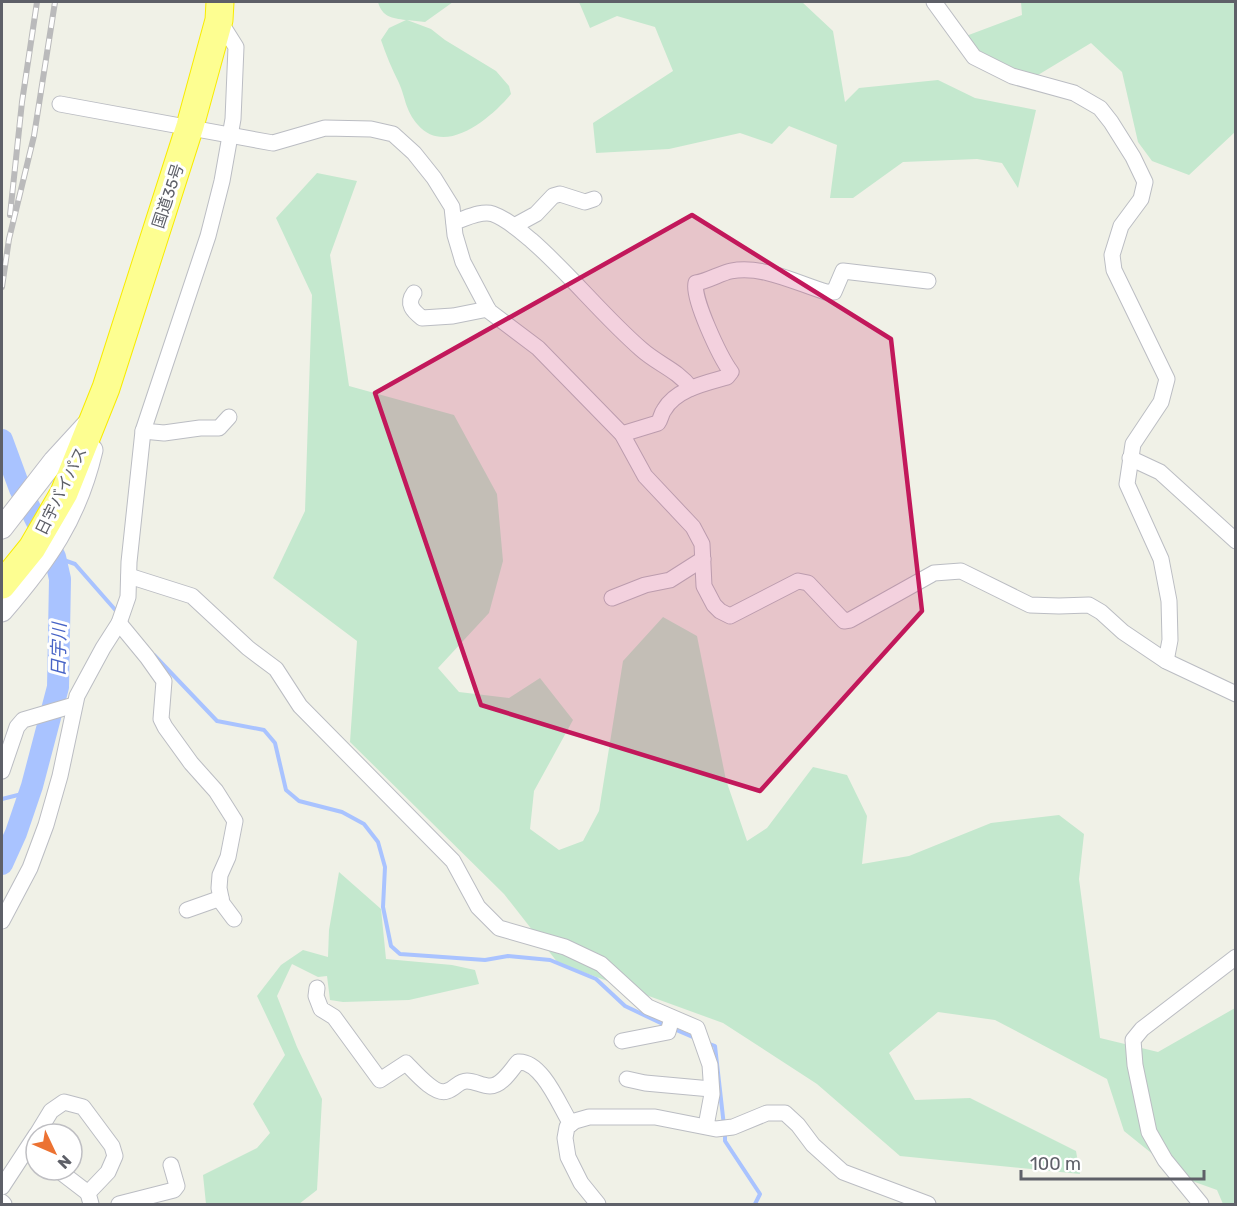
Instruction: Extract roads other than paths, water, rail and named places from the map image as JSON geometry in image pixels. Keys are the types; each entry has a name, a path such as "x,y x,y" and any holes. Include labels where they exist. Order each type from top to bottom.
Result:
{"highway":[{"name":"国道35号","path":"106,388 190,126 219,7"},
{"name":"日宇バイパス","path":"4,600 32,548 74,486 106,388"}],"street":[{"path":"934,2 974,57 1012,76 1074,93 1100,108 1134,157 1145,182 1141,199 1121,226 1112,255 1114,270 1167,379 1161,402 1133,444 1127,484 1161,559 1169,601 1170,640 1166,661"},
{"path":"2,921 30,868 46,825 60,776 72,706 121,619 128,597 143,431 208,236 222,181 233,119 236,46 219,7"},
{"path":"60,104 273,142 326,128 371,129 393,134 414,153 434,178 452,207 455,235 463,262 488,309 538,348 622,434 645,476 693,527 702,544 704,586 714,605 720,611 730,616 798,581 808,583 844,621 850,621 934,573 961,571 1030,605 1089,604 1123,632 1166,661 1236,694"},
{"path":"513,226 536,214 553,196 560,194 585,202 594,199"},
{"path":"454,222 485,213 493,214 513,226 553,260 602,312 642,349 656,361 681,375 691,388"},
{"path":"622,434 658,423 663,411 672,400 691,388 727,376 731,372 709,331 694,291 696,283 729,272 751,270 826,292 834,292 843,271 928,281"},
{"path":"414,293 410,305 413,311 422,318 453,316 488,309"},
{"path":"74,486 106,388"},
{"path":"5,523 54,461 96,415"},
{"path":"143,431 164,434 200,428 219,428 229,417"},
{"path":"1130,458 1160,472 1236,541"},
{"path":"612,598 645,585 670,580 703,559"},
{"path":"129,576 192,596 248,648 276,669 300,706 453,861 478,907 499,928 565,947 601,964 648,1007 670,1023 697,1028 710,1065 711,1128"},
{"path":"121,619 164,681 161,719 165,727 191,763 216,791 235,821 228,856 220,875 219,888 222,903 234,919"},
{"path":"2,771 17,727 23,720 72,706"},
{"path":"187,910 221,898"},
{"path":"1201,1204 1165,1160 1149,1132 1135,1065 1133,1040 1142,1029 1236,957"},
{"path":"317,988 316,996 321,1009 334,1017 380,1080 406,1063 434,1089 447,1092 459,1082 470,1081 491,1086 499,1083 518,1062 525,1062 534,1067 544,1079 571,1124"},
{"path":"622,1041 670,1023"},
{"path":"627,1079 645,1083 711,1089"},
{"path":"45,1122 51,1111 64,1101 83,1107 112,1146 115,1156 108,1172 89,1199 71,1182"},
{"path":"598,1204 581,1183 567,1157 565,1138 567,1127 571,1124 589,1117 605,1116 655,1117 711,1128 733,1127 767,1113 785,1113 798,1125 813,1145 843,1172 928,1204"},
{"path":"2,1187 24,1156"},
{"path":"119,1204 174,1190 177,1186 171,1165"}],"waterway":[{"name":"日宇川","path":"2,440 20,489 55,557 60,579 58,687 32,786 16,833 2,864"},
{"path":"55,557 75,564 118,613"},
{"path":"154,655 217,721 264,730 275,743 286,790 299,801 342,812 364,824 378,842 385,867 383,907 391,946 400,954 485,960 508,956 550,960 596,979 625,1006 667,1026"},
{"path":"2,799 30,792"},
{"path":"674,1029 695,1038"},
{"path":"707,1043 715,1046 724,1126"},
{"path":"725,1133 725,1141 760,1194 755,1204"}],"railway":[{"path":"10,215 22,102 37,2"},
{"path":"2,287 9,239 34,136 55,2"}]}
